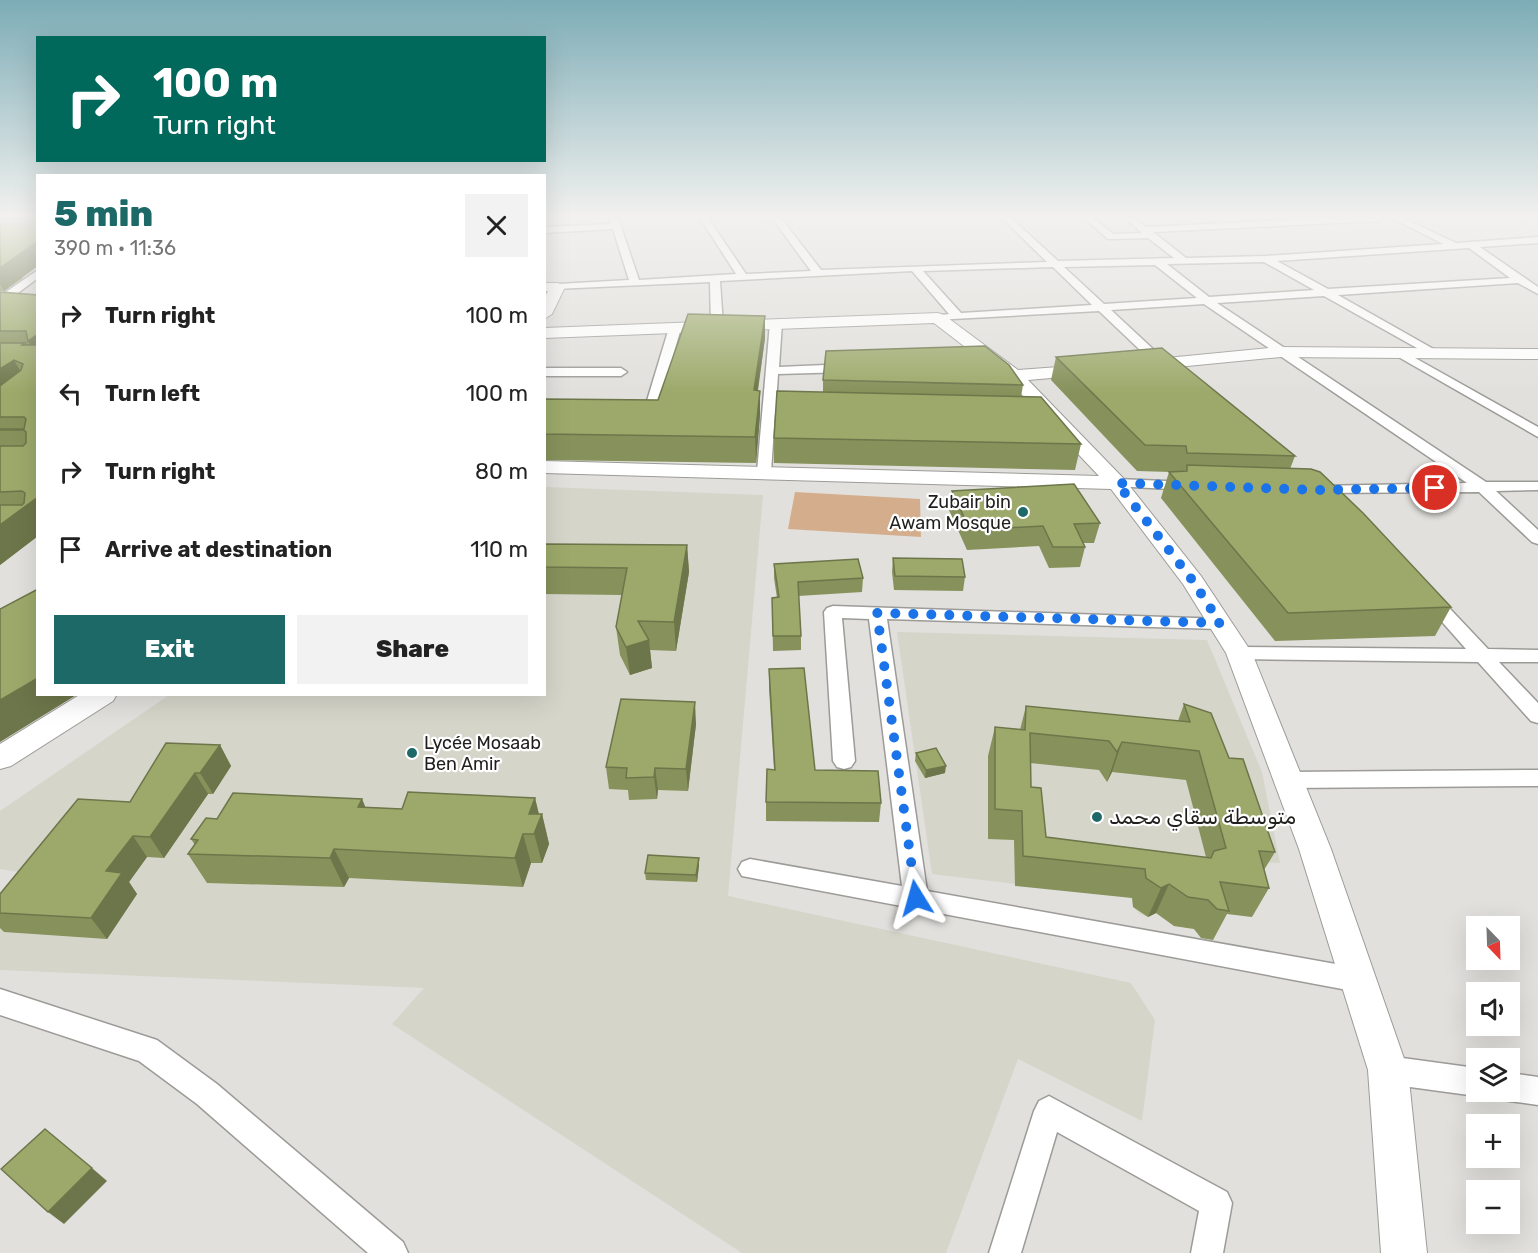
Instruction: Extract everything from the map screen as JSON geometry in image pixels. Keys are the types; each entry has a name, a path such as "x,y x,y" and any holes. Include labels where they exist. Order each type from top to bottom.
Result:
{"street":[{"path":"1,300 33,276"},
{"path":"633,276 635,283"},
{"path":"546,306 551,287 752,276"},
{"path":"922,276 958,317"},
{"path":"1066,276 1180,379"},
{"path":"1176,276 1207,301 1281,352 1483,487 1538,539"},
{"path":"1296,276 1433,353"},
{"path":"1515,276 1538,291"},
{"path":"715,278 717,326"},
{"path":"546,333 958,317 1520,280"},
{"path":"1,300 22,305"},
{"path":"938,318 1005,369 1040,415 1117,483 1193,581 1239,653 1315,849 1388,1070 1404,1253"},
{"path":"764,472 776,323"},
{"path":"625,417 648,418 675,327"},
{"path":"1127,367 1281,352 1535,355"},
{"path":"1399,353 1538,433"},
{"path":"973,364 1005,369 1105,369"},
{"path":"772,371 867,368"},
{"path":"546,372 621,372"},
{"path":"770,410 817,410"},
{"path":"546,467 1211,486"},
{"path":"1333,504 1310,487 1538,486"},
{"path":"1420,588 1538,716"},
{"path":"844,761 833,612 1220,623"},
{"path":"877,613 916,898"},
{"path":"1239,653 1538,656"},
{"path":"0,758 100,696"},
{"path":"1288,780 1538,778"},
{"path":"750,869 1358,980"},
{"path":"0,1002 147,1050 207,1094 392,1253"},
{"path":"1388,1070 1466,1081"},
{"path":"1520,1089 1538,1091"},
{"path":"1005,1253 1049,1111 1216,1203 1207,1253"}],"shaded area":[{"name":"Lycée Mosaab Ben Amir","path":"546,487 763,495 728,896 1131,983 1155,1020 1142,1121 1018,1059 946,1253 742,1253 392,1024 424,988 0,970 0,910 25,873 0,869 0,811 168,696 546,696"},
{"path":"795,492 920,499 921,537 788,529"},
{"name":"متوسطة سقاي محمد","path":"897,632 1207,640 1262,772 1280,863 1252,862 1243,881 1252,917 1206,911 1206,938 1193,929 1174,926 1156,913 1148,917 1140,914 1133,907 1132,898 932,874"}],"building":[{"path":"0,292 36,295 36,335 28,341 26,331 0,331"},
{"path":"688,314 765,316 754,390 760,391 755,437 546,434 546,399 658,400"},
{"path":"0,343 36,345 36,498 0,525 0,505 22,505 25,493 22,491 0,492 0,446 23,446 26,443 26,432 0,429 24,429 26,419 24,417 0,417 0,386 21,370 23,364 14,360 0,369"},
{"path":"985,346 1009,365 1023,385 823,380 826,351"},
{"path":"1162,348 1295,456 1187,453 1186,446 1145,445 1056,357"},
{"path":"777,391 1041,397 1081,444 774,438"},
{"path":"1187,465 1311,469 1320,472 1363,513 1451,607 1288,613 1169,472 1187,471"},
{"path":"1074,484 1100,523 1074,524 1085,547 1053,547 1043,526 970,530 952,491"},
{"path":"546,544 687,545 674,622 638,621 649,640 626,647 616,627 627,568 546,567"},
{"path":"893,558 962,559 965,577 895,576"},
{"path":"858,559 863,578 798,582 801,636 773,636 772,598 779,597 774,564"},
{"path":"36,590 36,679 0,700 0,609"},
{"path":"804,668 815,770 878,771 881,803 766,802 767,769 775,770 769,669"},
{"path":"621,699 695,702 686,769 655,768 654,777 626,778 627,768 606,767"},
{"path":"1184,704 1211,713 1229,758 1243,759 1275,852 1259,851 1269,888 1220,882 1229,911 1217,909 1208,900 1188,897 1169,884 1161,888 1146,878 1145,869 1023,856 1022,811 995,809 995,727 1025,730 1026,706 1190,722","holes":["1030,733 1109,741 1117,752 1122,742 1199,751 1226,848 1214,851 1211,858 1046,837 1041,788 1031,787"]},
{"path":"166,743 220,745 200,773 195,773 150,837 133,836 106,871 122,873 91,918 0,913 0,894 78,799 130,802"},
{"path":"936,748 946,766 926,770 916,753"},
{"path":"408,792 535,798 529,814 542,814 534,834 523,834 515,858 334,849 330,858 188,854 198,840 191,839 206,818 217,819 233,793 362,799 358,807 402,809"},
{"path":"648,855 699,858 696,875 645,873"},
{"path":"45,1129 92,1168 48,1212 1,1169"}],"place":[{"name":"Zubair bin Awam Mosque","path":"1023,512"},
{"name":"Lycée Mosaab Ben Amir","path":"412,753"},
{"name":"متوسطة سقاي محمد","path":"1097,817"}],"route":[{"path":"916,898 877,613 1220,623 1193,581 1117,483 1317,490 1435,488"}]}
